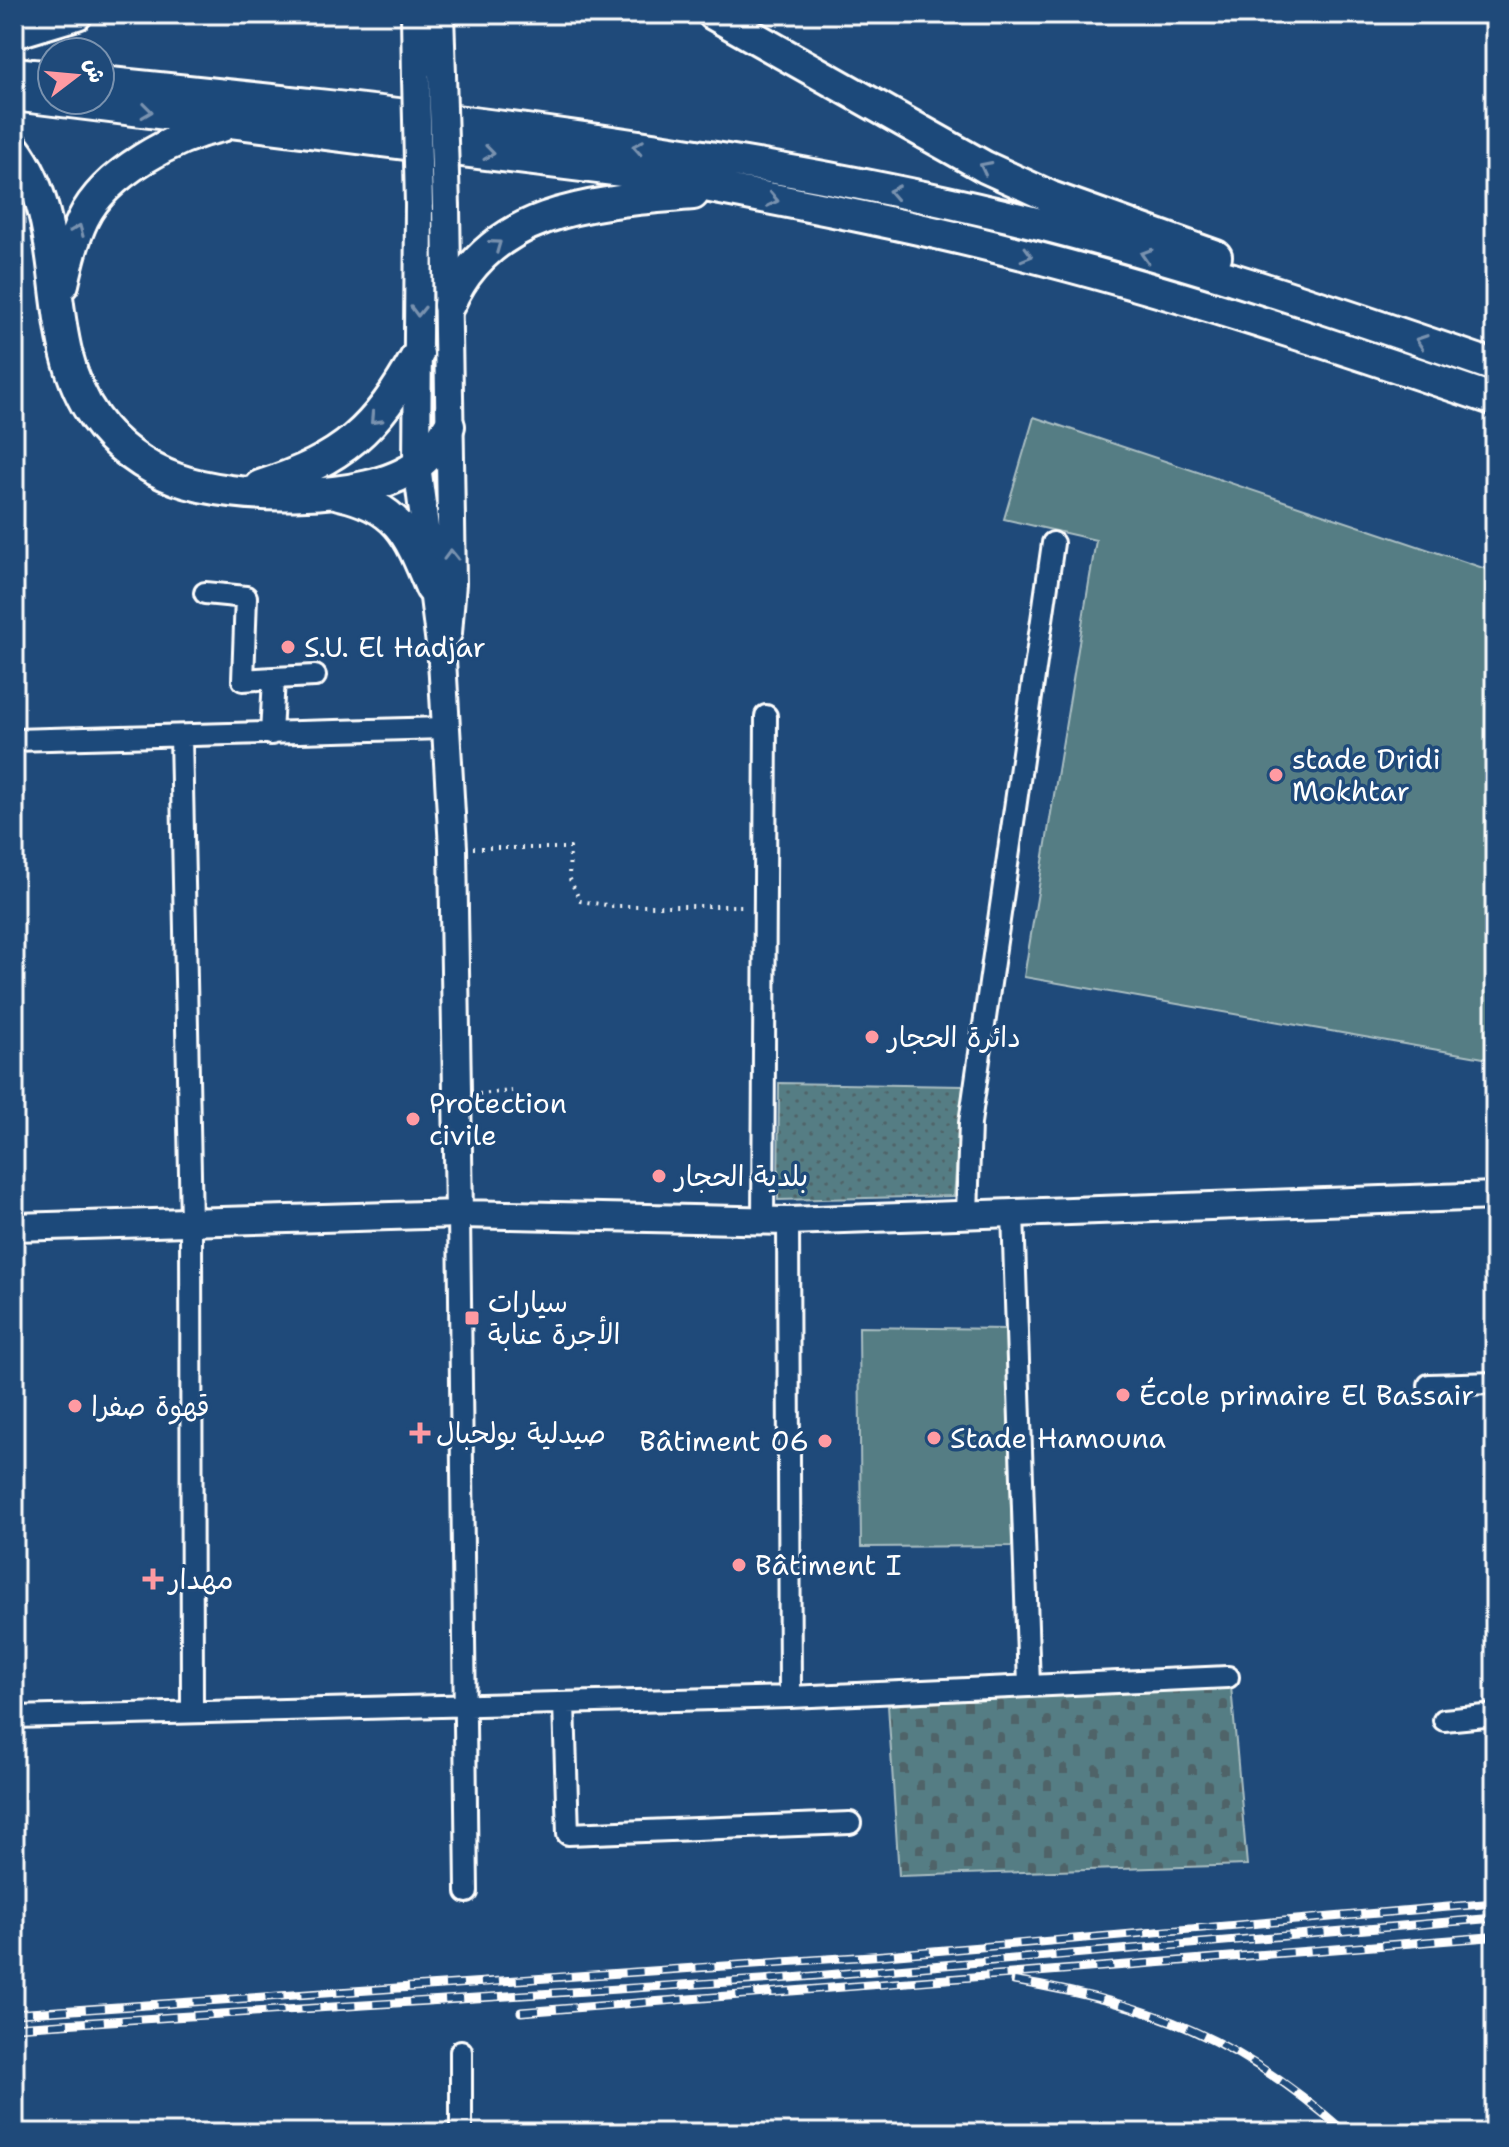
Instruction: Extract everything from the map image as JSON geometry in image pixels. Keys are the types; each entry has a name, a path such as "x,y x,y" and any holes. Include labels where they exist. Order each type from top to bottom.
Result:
{"highway":[{"path":"14,33 77,14"},
{"path":"692,14 766,47"},
{"path":"713,14 766,47 985,167 1051,197 1283,281 1341,313"},
{"path":"14,73 36,75"},
{"path":"116,84 433,117 608,142 891,191 1024,221 1341,313 1495,366"},
{"path":"14,95 638,173 731,191 1006,249 1265,324 1495,400"},
{"path":"59,305 70,251 84,216 109,188 152,151 193,132 241,123"},
{"path":"14,148 26,190 46,216 62,342 72,377 96,420 113,439 152,468 175,478 223,489 337,493 371,502 396,519 407,533 431,588"},
{"path":"449,305 456,289 487,250 526,224 571,207 622,198 731,191"},
{"path":"247,490 314,467 353,442 386,407 418,354"},
{"path":"337,493 371,486 417,465 433,452 449,426"}],"main road":[{"path":"415,14 419,205 417,465 442,660 453,848 459,1214"},
{"path":"440,14 449,305 452,583 442,660"},
{"path":"14,1227 459,1214 776,1222 1495,1196"}],"street":[{"path":"967,1214 970,1123 1053,543"},
{"path":"205,593 246,597 243,680 315,676"},
{"path":"271,734 274,678"},
{"path":"766,716 765,906 790,1697"},
{"path":"14,740 444,728"},
{"path":"181,736 191,1222 192,1710"},
{"path":"1013,1213 1029,1686"},
{"path":"459,1214 467,1892"},
{"path":"1429,1385 1495,1383"},
{"path":"14,1717 192,1710 790,1697 1228,1677"},
{"path":"564,1703 568,1834 850,1823"},
{"path":"1444,1720 1495,1715"},
{"path":"461,2051 461,2133"}],"path":[{"path":"453,848 570,848 569,877 580,901 613,906 765,906"},
{"path":"457,1095 512,1091"}],"green space":[{"name":"stade Dridi Mokhtar","path":"1034,417 1495,572 1495,1060 1024,977 1096,540 1004,519"},
{"path":"779,1083 963,1086 954,1196 778,1200"},
{"name":"Stade Hamouna","path":"859,1327 1006,1329 1012,1546 861,1547"},
{"path":"1231,1686 1247,1865 899,1876 888,1705"}],"railway":[{"path":"14,2014 886,1955 1495,1903"},
{"path":"14,2027 791,1978 1495,1918"},
{"path":"521,2012 1489,1937"},
{"path":"1014,1981 1109,2001 1192,2030 1270,2073 1346,2133"}],"place":[{"name":"S.U. El Hadjar","path":"288,647"},
{"name":"stade Dridi Mokhtar","path":"1276,775"},
{"name":"دائرة الحجار","path":"872,1037"},
{"name":"Protection civile","path":"413,1119"},
{"name":"بلدية الحجار","path":"659,1176"},
{"name":"سيارات الأجرة عنابة","path":"472,1318"},
{"name":"École primaire El Bassair","path":"1123,1395"},
{"name":"قهوة صفرا","path":"75,1406"},
{"name":"صيدلية بولحبال","path":"420,1433"},
{"name":"Stade Hamouna","path":"934,1438"},
{"name":"Bâtiment 06","path":"825,1441"},
{"name":"Bâtiment I","path":"739,1565"},
{"name":"مهدار","path":"153,1579"}]}
